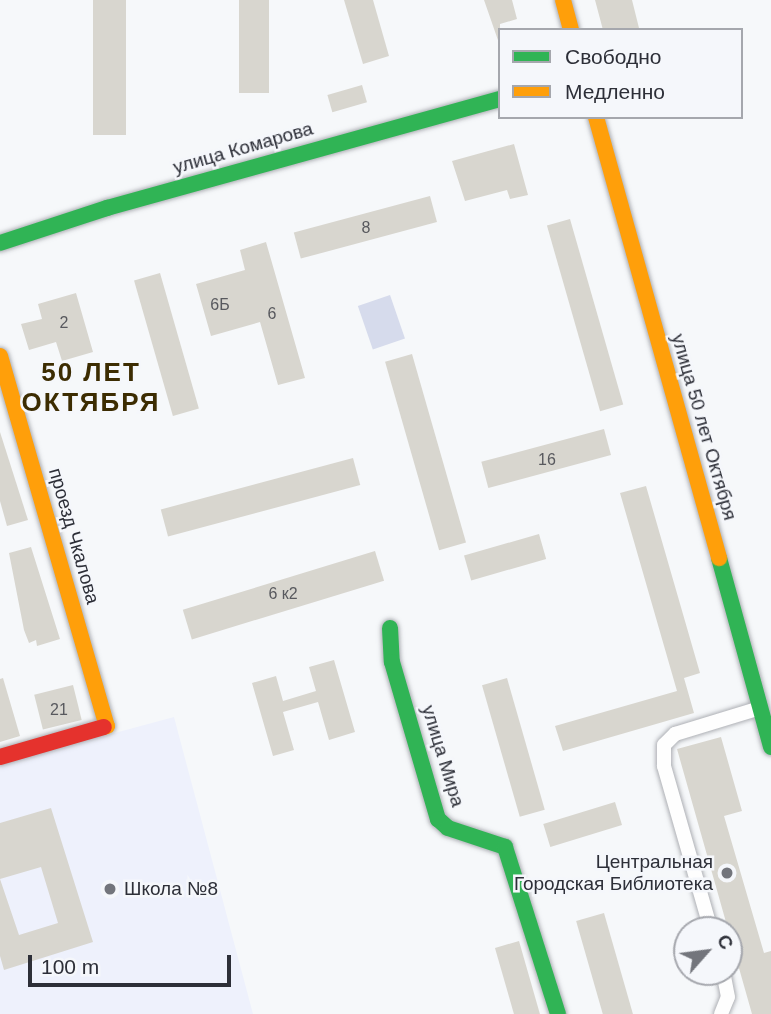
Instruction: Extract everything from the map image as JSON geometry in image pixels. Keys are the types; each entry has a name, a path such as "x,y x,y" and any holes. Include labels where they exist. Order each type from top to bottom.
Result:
{"street":[{"path":"563,0 570,28"},
{"name":"улица Комарова","path":"0,243 107,208 498,100"},
{"name":"улица 50 лет Октября","path":"597,119 771,747"},
{"name":"проезд Чкалова","path":"0,356 107,726 0,757"},
{"name":"улица Мира","path":"390,628 392,662 438,819 448,828 505,847 558,1014"},
{"path":"707,916 664,766 664,745 675,734 760,708"},
{"path":"722,1014 728,997 726,986"}],"shaded area":[{"path":"390,295 405,338 373,350 358,306"},
{"name":"Школа №8","path":"174,717 253,1014 0,1014 0,764"}],"building":[{"path":"93,0 126,0 126,135 93,135"},
{"path":"239,0 269,0 269,93 239,93"},
{"path":"344,0 373,0 389,56 363,64"},
{"path":"484,0 512,0 517,19 500,24 498,40"},
{"path":"595,0 632,0 639,28 602,28"},
{"path":"362,85 367,102 332,112 327,95"},
{"path":"514,144 528,195 510,199 507,190 465,201 452,161"},
{"path":"430,196 437,222 301,259 294,232"},
{"path":"570,219 623,405 600,411 547,226"},
{"path":"266,242 305,378 278,385 260,322 211,336 196,284 245,270 240,250"},
{"path":"160,273 199,409 173,416 134,280"},
{"path":"76,293 93,352 62,361 56,342 29,350 21,324 42,319 38,304"},
{"path":"412,354 466,542 439,550 385,362"},
{"path":"604,429 611,455 488,488 481,462"},
{"path":"0,432 28,520 7,526 0,501"},
{"path":"353,458 360,485 168,537 161,510"},
{"path":"646,486 700,673 684,678 694,713 563,751 555,726 677,691 620,493"},
{"path":"539,534 546,559 471,580 464,555"},
{"path":"31,547 60,639 37,646 36,640 29,643 24,630 9,553"},
{"path":"375,551 384,581 192,639 183,610"},
{"path":"334,660 355,732 329,740 318,702 283,712 294,750 273,756 252,683 276,676 283,701 316,691 309,667"},
{"path":"3,678 20,736 0,742 0,679"},
{"path":"507,678 545,810 520,817 482,685"},
{"path":"73,685 82,720 43,730 34,695"},
{"name":"Центральная Городская Библиотека","path":"721,737 742,811 724,816 764,953 771,951 771,1014 752,1014 743,982 743,916 724,916 677,749"},
{"path":"615,802 622,825 550,847 543,824"},
{"path":"51,808 93,942 4,970 0,956 0,823","holes":["41,867 58,923 19,935 0,879"]},
{"path":"604,913 633,1014 603,1014 576,921"},
{"path":"519,941 540,1014 514,1014 495,948"}],"traffic: fast":[{"path":"0,243 107,208 498,100"},
{"path":"719,558 771,747"},
{"path":"390,628 392,662 438,819 448,828 505,847 558,1014"}],"traffic: slow":[{"path":"563,0 570,28"},
{"path":"597,119 719,558"},
{"path":"0,356 107,726 104,727"}],"traffic: jam":[{"path":"0,757 104,727"}],"place":[{"name":"Центральная Городская Библиотека","path":"727,873"},
{"name":"Школа №8","path":"110,889"}],"district":[{"name":"50 ЛЕТ ОКТЯБРЯ","path":"91,388"}]}
